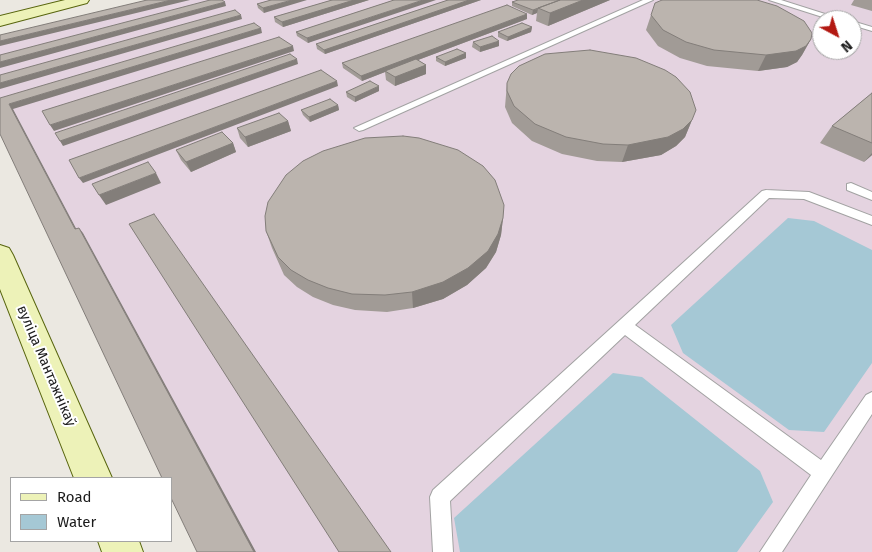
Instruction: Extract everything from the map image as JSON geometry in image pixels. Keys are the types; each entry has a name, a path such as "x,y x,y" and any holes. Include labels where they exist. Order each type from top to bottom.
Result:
{"street":[{"path":"0,21 82,0"},
{"name":"вуліца Мантажнікаў","path":"0,255 93,477"}],"lane":[{"path":"359,128 649,0"},
{"path":"773,0 812,12"},
{"path":"851,187 872,196"},
{"path":"444,552 440,497 766,194 806,195 872,221"},
{"path":"624,326 823,473"},
{"path":"770,552 872,400"}],"shaded area":[{"path":"167,0 872,0 872,552 200,552 171,477 0,131 0,40"}],"water":[{"path":"788,218 814,221 872,250 872,363 824,432 789,430 683,353 671,325"},
{"path":"613,373 642,377 760,471 773,502 737,552 460,552 454,518"}],"building":[{"path":"147,0 171,0 0,41 0,35"},
{"path":"210,0 222,0 225,2 0,62 0,55"},
{"path":"271,0 292,0 263,8 257,4"},
{"path":"332,0 354,0 282,22 274,17"},
{"path":"394,0 423,0 307,38 296,32"},
{"path":"448,0 469,0 324,50 316,44"},
{"path":"518,0 560,0 533,10 512,2"},
{"path":"560,0 583,0 550,13 538,8"},
{"path":"662,0 757,0 777,6 804,21 812,33 811,39 806,46 796,51 766,55 714,50 686,42 663,30 651,15 655,3"},
{"path":"507,5 527,14 361,76 342,63"},
{"path":"235,10 241,15 0,83 0,75"},
{"path":"254,23 261,28 9,104 75,229 79,228 254,552 197,552 172,500 172,477 162,477 0,134 0,98"},
{"path":"522,23 532,27 508,37 498,32"},
{"path":"492,36 499,41 480,47 473,42"},
{"path":"279,37 293,46 50,125 42,111"},
{"path":"457,49 466,53 445,62 436,57"},
{"path":"590,50 636,58 665,70 676,77 690,92 696,110 692,120 683,129 668,137 628,145 603,144 566,137 535,124 514,106 507,91 507,83 511,74 519,66 545,54"},
{"path":"290,54 297,59 60,141 55,133"},
{"path":"416,59 426,65 395,77 385,71"},
{"path":"321,70 337,81 79,178 69,160"},
{"path":"370,81 379,86 355,97 346,92"},
{"path":"872,93 872,143 832,126"},
{"path":"330,99 338,105 309,117 301,110"},
{"path":"279,113 288,121 245,137 237,128"},
{"path":"222,132 233,143 186,162 176,150"},
{"path":"403,136 419,138 458,150 483,166 495,180 504,205 503,218 498,234 488,251 468,268 443,282 412,292 385,295 352,294 328,288 308,280 291,270 278,257 266,231 265,216 268,202 286,175 303,161 323,151 365,138"},
{"path":"148,162 156,173 99,195 92,184"},
{"path":"154,214 391,552 339,552 129,224"}]}
